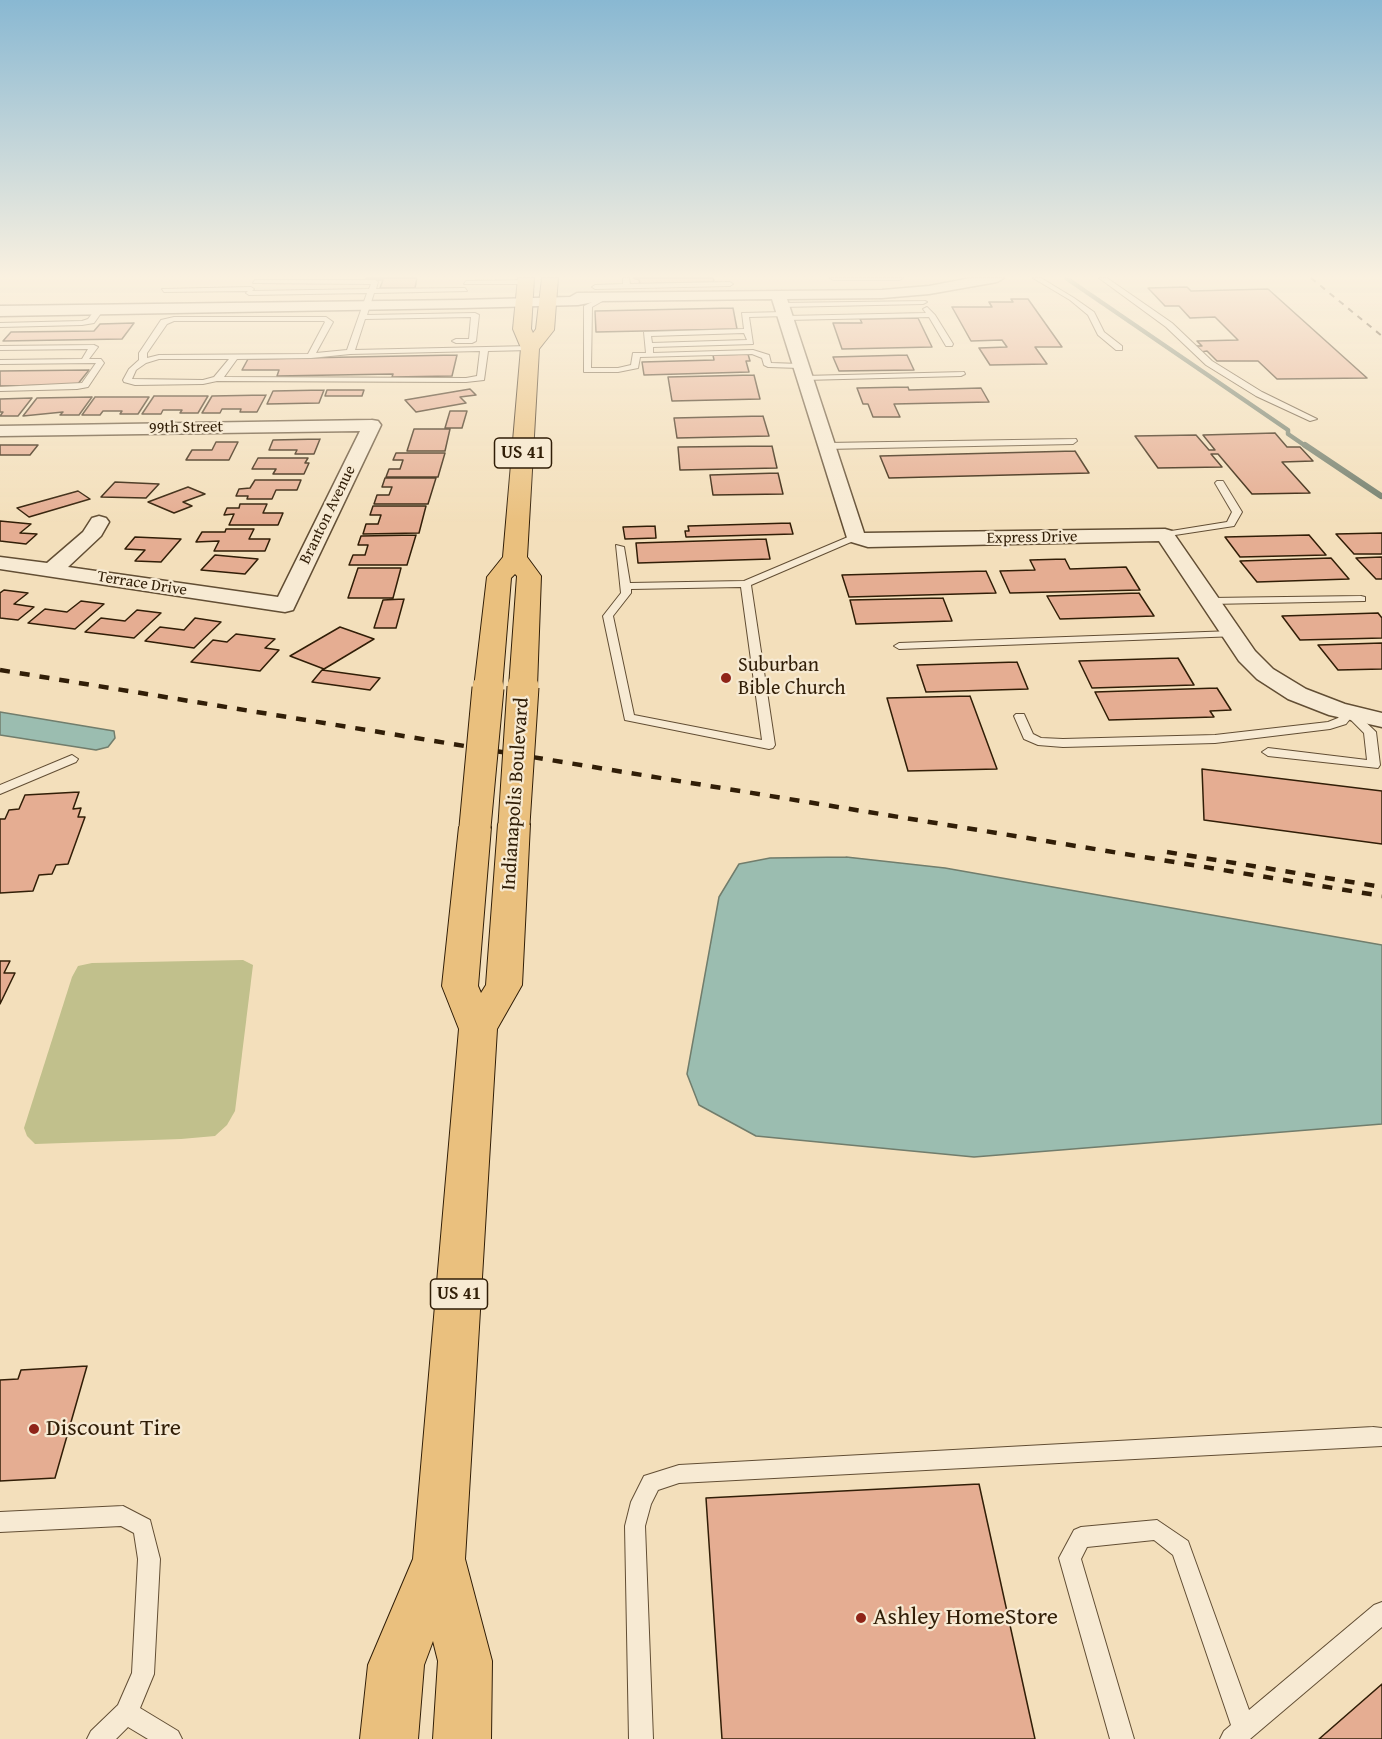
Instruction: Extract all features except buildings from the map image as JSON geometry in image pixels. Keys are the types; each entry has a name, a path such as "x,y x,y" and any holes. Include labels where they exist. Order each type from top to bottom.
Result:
{"highway":[{"name":"US 41","path":"515,558 529,359"},
{"name":"Indianapolis Boulevard","path":"389,1739 396,1665 439,1559 478,1029 504,984 530,576 515,558 499,577 460,986 478,1029"},
{"name":"Indianapolis Boulevard","path":"439,1559 465,1661 462,1739"}],"street":[{"path":"798,359 855,537"},
{"name":"99th Street","path":"0,431 372,425"},
{"name":"Branton Avenue","path":"285,605 372,425"},
{"path":"52,570 91,536 99,522"},
{"path":"1165,535 1247,656 1265,674 1297,694 1349,712 1382,720"},
{"name":"Express Drive","path":"855,537 868,541 1165,535"},
{"name":"Terrace Drive","path":"0,563 285,605"}],"lane":[{"path":"150,359 143,361 133,369 127,380 135,383 203,382 217,379 466,380 482,378 483,359"},
{"path":"217,379 233,359"},
{"path":"587,359 587,370 618,370 635,366 636,359"},
{"path":"767,359 768,365 802,372 961,374"},
{"path":"1205,359 1259,394 1313,419"},
{"path":"0,362 84,361 100,363 85,385 0,389"},
{"path":"826,446 1074,441"},
{"path":"1165,535 1231,524 1237,512 1220,483"},
{"path":"625,586 746,584 855,537"},
{"path":"618,547 626,593 608,616 629,718 769,745 746,584"},
{"path":"1210,602 1361,599"},
{"path":"899,646 1233,634"},
{"path":"1020,716 1028,736 1038,741 1063,743 1215,740 1330,725 1342,721 1349,712 1370,732 1378,766 1268,752"},
{"path":"0,790 72,759"},
{"path":"641,1739 634,1526 640,1502 651,1483 680,1474 1382,1437"},
{"path":"0,1522 123,1516 143,1527 149,1559 143,1674 126,1713 99,1739"},
{"path":"1122,1739 1070,1558 1081,1537 1157,1530 1181,1548 1238,1734 1382,1613"},
{"path":"126,1713 170,1739"}],"shaded area":[{"path":"0,712 114,731 115,738 108,747 96,750 0,735"},
{"path":"846,857 945,868 1382,945 1382,1124 974,1157 756,1136 699,1105 687,1074 719,897 739,864 770,858"},
{"path":"243,960 253,965 235,1111 227,1125 215,1136 35,1144 27,1136 24,1128 72,977 78,966 92,963"}],"waterway":[{"path":"1185,359 1288,430 1288,434 1307,447"},
{"path":"1305,445 1381,496"}],"railway":[{"path":"0,670 1382,896"},
{"path":"1167,852 1382,887"}],"place":[{"name":"Suburban Bible Church","path":"726,678"},
{"name":"Discount Tire","path":"34,1429"},
{"name":"Ashley HomeStore","path":"861,1618"}]}
